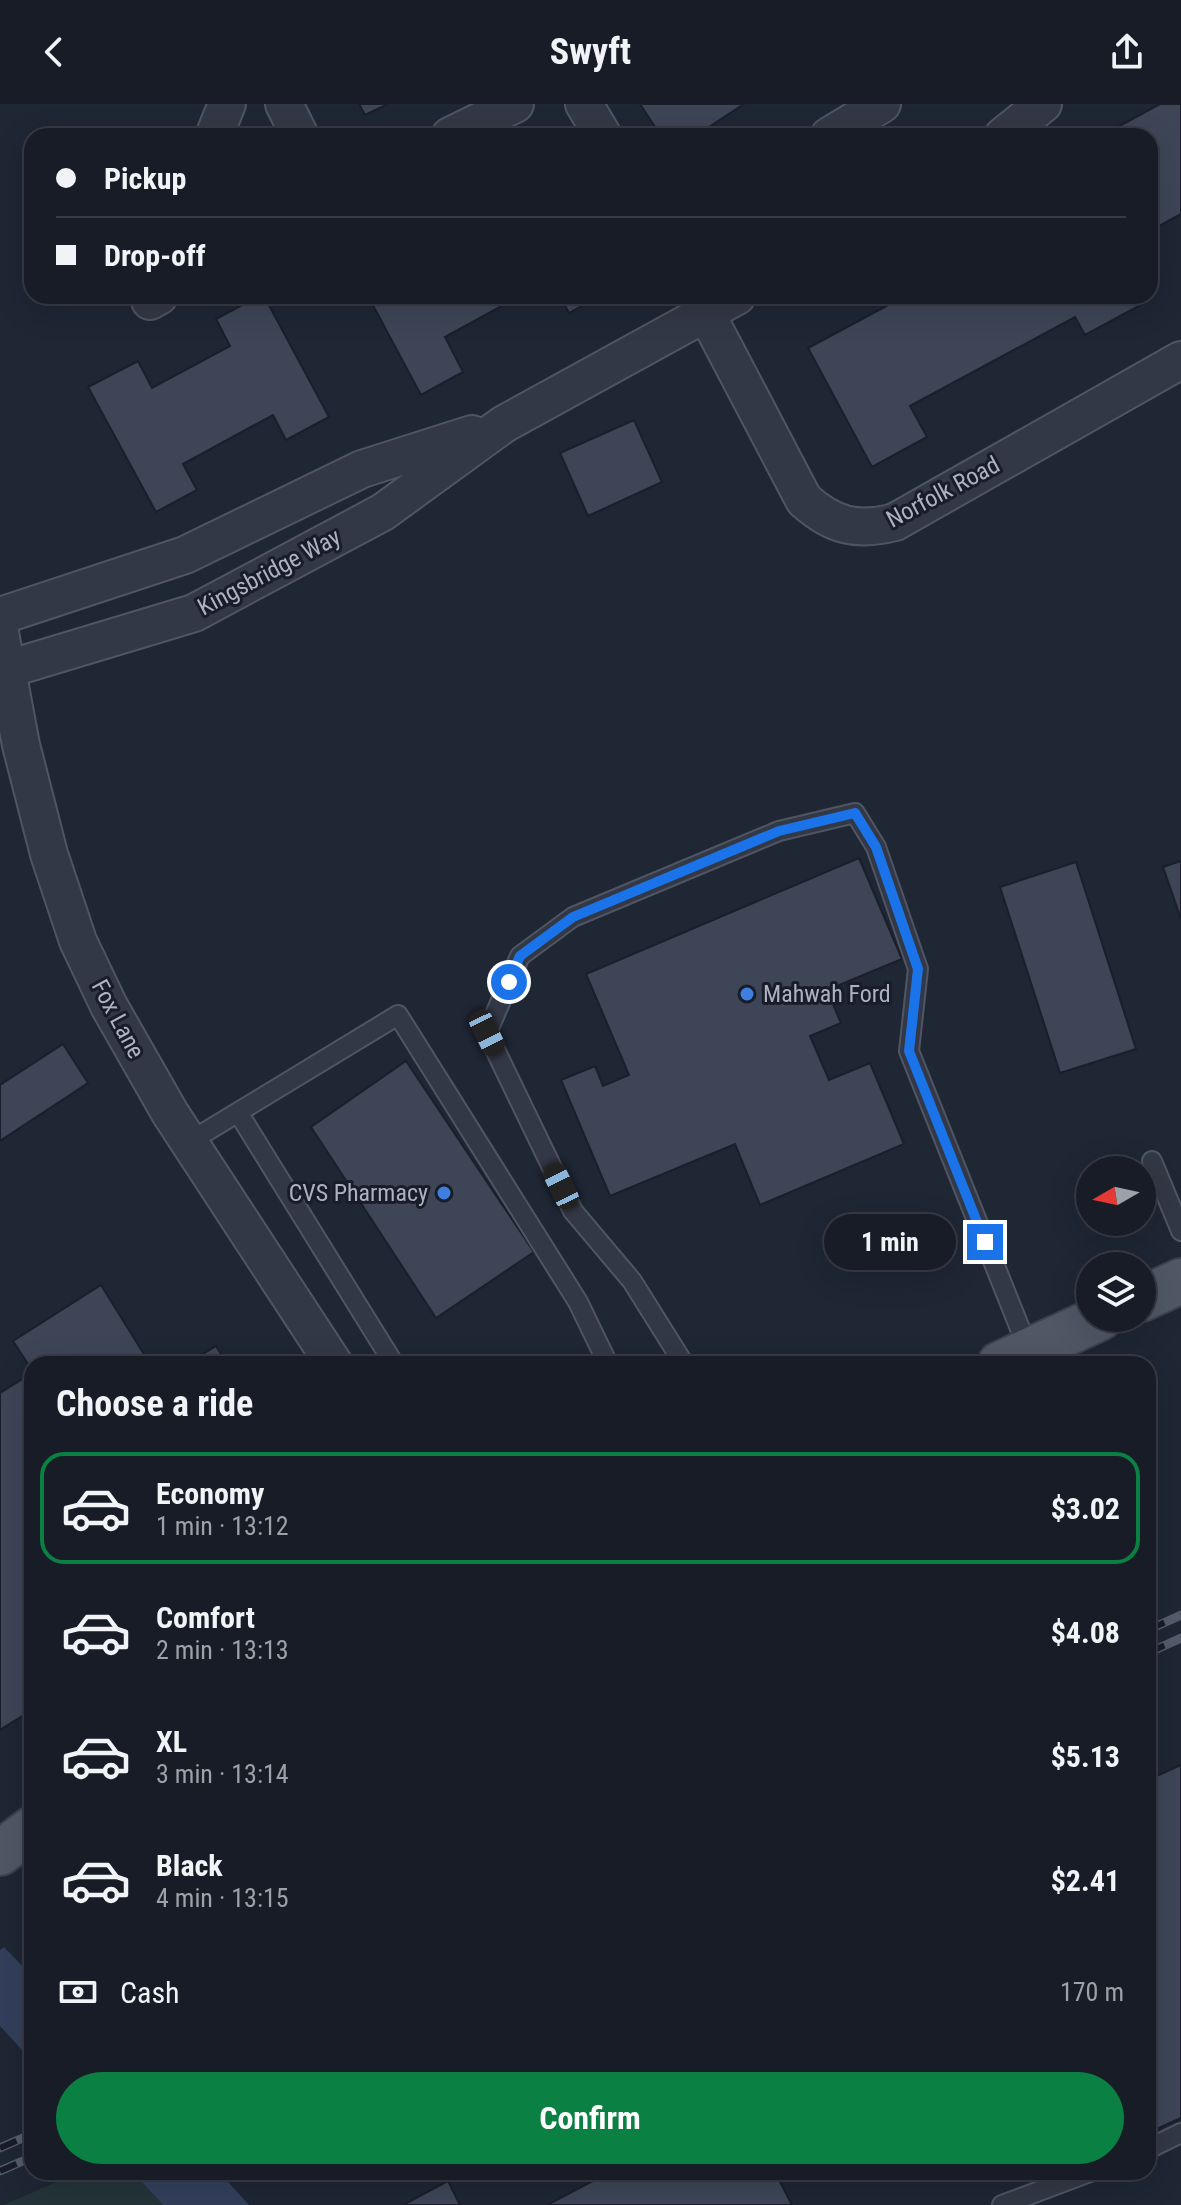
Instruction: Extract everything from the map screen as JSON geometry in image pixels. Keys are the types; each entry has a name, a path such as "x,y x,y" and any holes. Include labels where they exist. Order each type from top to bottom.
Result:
{"main road":[{"path":"1156,1293 1181,1281"},
{"path":"1029,1356 1076,1331"},
{"path":"0,1853 24,1835"}],"street":[{"path":"217,128 227,104"},
{"path":"284,104 296,128"},
{"path":"466,128 515,104"},
{"path":"584,104 598,128"},
{"path":"842,128 882,104"},
{"path":"1013,128 1043,104"},
{"name":"Kingsbridge Way","path":"8,669 194,613 383,512 504,424 708,304"},
{"name":"Norfolk Road","path":"714,304 804,500 824,517 844,526 870,529 895,522 1181,360"},
{"name":"Kingsbridge Way","path":"0,616 185,555 362,469 504,424"},
{"name":"Fox Lane","path":"0,633 21,745 45,841 78,941 109,1006 189,1142 329,1356"}],"lane":[{"path":"679,1356 632,1281 573,1211 487,1033 520,956 573,917 779,831 855,813 876,847 918,969 909,1051 1020,1356"},
{"path":"189,1142 398,1015 578,1302 604,1356"},
{"path":"239,1114 389,1356"},
{"path":"1156,1171 1181,1231"},
{"path":"1156,2145 1181,2133"},
{"path":"1002,2205 1069,2180"}],"shaded area":[{"path":"61,2180 140,2180 163,2205 3,2205"}],"water":[{"path":"4,1947 24,1968 24,2052 0,2026 0,1950"},
{"path":"140,2180 226,2180 249,2205 163,2205"}],"building":[{"path":"359,104 388,104 365,115"},
{"path":"640,104 744,104 708,128 656,128"},
{"path":"1160,104 1181,104 1181,214 1158,227 1158,128 1116,128"},
{"path":"244,304 268,304 329,417 286,440 273,415 183,464 197,490 156,512 88,387 138,361 152,388 230,346 216,319"},
{"path":"372,304 505,304 445,337 463,372 421,395"},
{"path":"564,304 585,304 569,313"},
{"path":"890,304 1143,304 1085,335 1075,317 910,406 927,437 872,467 808,348"},
{"path":"634,420 662,482 588,516 560,453"},
{"path":"859,858 902,959 827,990 841,1023 810,1036 829,1080 870,1063 904,1144 760,1205 735,1144 610,1196 561,1080 595,1066 603,1086 629,1075 586,974"},
{"path":"1181,861 1181,919 1163,867"},
{"path":"1076,862 1136,1049 1060,1073 1000,887"},
{"path":"63,1044 88,1083 0,1141 0,1085"},
{"path":"406,1061 534,1252 436,1318 311,1127"},
{"path":"101,1285 145,1356 24,1358 13,1341"},
{"path":"216,1346 222,1356 200,1356"},
{"path":"24,1378 24,1715 0,1730 0,1393"},
{"path":"1181,1765 1181,2118 1156,2129 1156,1776"},
{"path":"595,2180 779,2180 792,2205 547,2205"},
{"path":"448,2181 460,2205 403,2205"}],"railway":[{"path":"1156,1626 1181,1615"},
{"path":"1156,1649 1181,1638"},
{"path":"0,2148 24,2138"},
{"path":"0,2171 24,2160"}],"place":[{"name":"Mahwah Ford","path":"747,994"},
{"name":"CVS Pharmacy","path":"444,1193"}],"route":[{"path":"509,982 520,956 573,917 779,831 855,813 876,847 918,969 909,1051 985,1242"}]}
